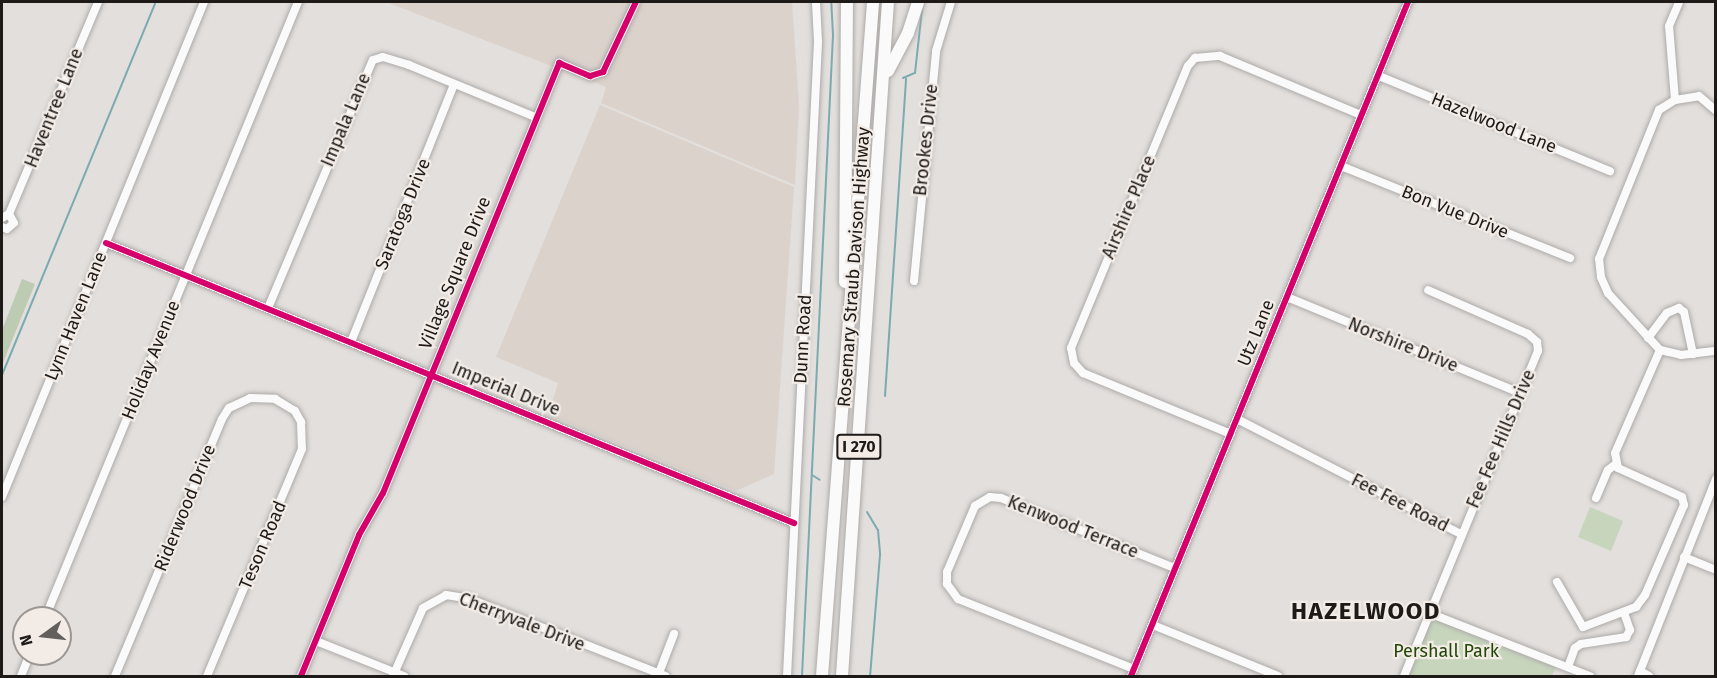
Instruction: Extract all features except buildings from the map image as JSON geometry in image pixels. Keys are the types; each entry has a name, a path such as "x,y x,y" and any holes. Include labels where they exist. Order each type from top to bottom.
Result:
{"highway":[{"path":"846,354 847,2"},
{"name":"Rosemary Straub Davison Highway","path":"822,676 873,2"},
{"name":"Rosemary Straub Davison Highway","path":"842,676 886,74 888,2"},
{"path":"886,74 908,33 918,2"}],"street":[{"name":"Haventree Lane","path":"2,227 7,229 14,223 5,216 98,2"},
{"name":"Lynn Haven Lane","path":"2,497 204,2"},
{"name":"Holiday Avenue","path":"50,606 298,2"},
{"name":"Village Square Drive","path":"301,676 359,535 382,493 429,374 559,63 590,76 609,67 636,2"},
{"name":"Dunn Road","path":"788,676 818,42 816,2"},
{"name":"Brookes Drive","path":"914,281 936,51 951,2"},
{"name":"Utz Lane","path":"1132,673 1408,2"},
{"path":"1675,100 1669,26 1679,2"},
{"name":"Airshire Place","path":"1231,434 1083,373 1074,363 1071,348 1188,66 1195,58 1220,57 1361,115"},
{"name":"Impala Lane","path":"268,308 373,60 395,60 535,117"},
{"name":"Hazelwood Lane","path":"1378,76 1610,171"},
{"name":"Saratoga Drive","path":"351,342 454,85"},
{"path":"1716,111 1699,96 1675,100 1659,111 1651,124 1599,259 1601,277 1608,293 1660,350 1693,354 1716,351"},
{"name":"Bon Vue Drive","path":"1341,166 1570,258"},
{"name":"Imperial Drive","path":"106,243 794,523"},
{"name":"Fee Fee Hills Drive","path":"1428,290 1528,334 1537,342 1538,351 1461,534"},
{"name":"Norshire Drive","path":"1287,297 1520,393"},
{"path":"1648,338 1667,313 1678,308 1684,312 1693,354"},
{"path":"1616,464 1615,453 1660,350"},
{"name":"Riderwood Drive","path":"115,676 229,408 261,396 276,399 296,411"},
{"name":"Teson Road","path":"207,676 302,449 301,422 296,411"},
{"name":"Fee Fee Road","path":"1237,418 1461,534 1430,613"},
{"path":"1596,498 1608,470 1616,464"},
{"path":"1557,582 1583,627 1636,607 1645,595 1684,505 1677,493 1616,464"},
{"path":"1649,676 1639,674 1716,479"},
{"name":"Kenwood Terrace","path":"1132,673 958,599 947,584 947,572 975,506 990,497 1001,498 1174,568"},
{"path":"1684,557 1716,570"},
{"name":"Cherryvale Drive","path":"394,674 423,608 446,595 470,599 662,675"},
{"path":"1404,676 1430,613 1590,676"},
{"path":"1568,667 1575,648 1581,644 1626,637 1630,630 1624,613"},
{"path":"1153,625 1278,676"},
{"path":"662,675 674,634"},
{"path":"316,641 394,674 404,676"}],"shaded area":[{"path":"386,2 792,2 799,105 795,185 601,103 606,87"},
{"path":"600,105 794,187 774,474 736,491 548,415 558,383 496,357"}],"green space":[{"path":"22,279 35,284 2,365 2,330"},
{"path":"1590,507 1623,521 1611,551 1578,537"},
{"name":"Pershall Park","path":"1431,618 1556,667 1552,676 1408,676"}],"waterway":[{"path":"2,375 156,2"},
{"path":"802,676 833,35 831,2"},
{"path":"903,78 915,73 922,10"},
{"path":"885,396 906,79"},
{"path":"812,475 820,480"},
{"path":"867,512 878,530 880,555 870,676"}],"cycle path":[{"path":"301,676 359,535 383,493 559,63 590,76 603,72 636,2"},
{"path":"1131,676 1408,2"},
{"path":"106,243 794,523"}],"district":[{"name":"HAZELWOOD","path":"1366,612"}]}
